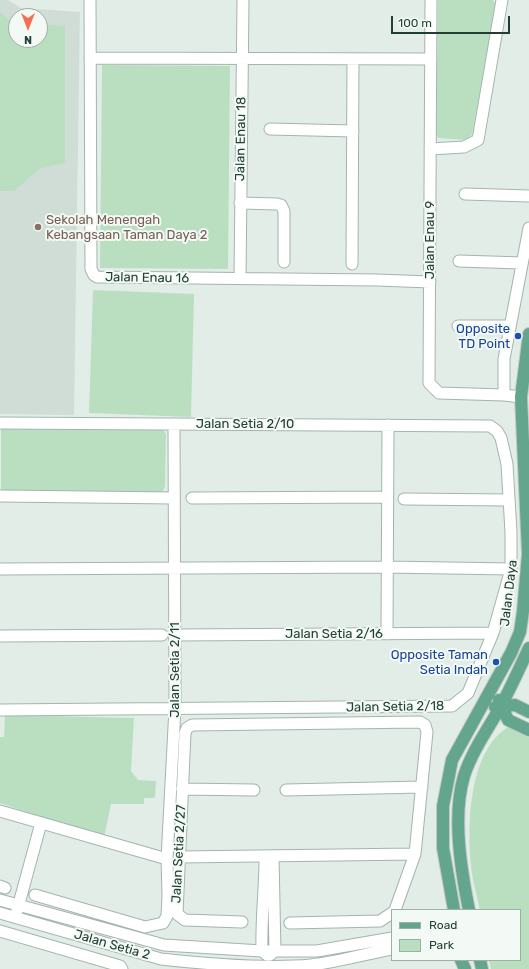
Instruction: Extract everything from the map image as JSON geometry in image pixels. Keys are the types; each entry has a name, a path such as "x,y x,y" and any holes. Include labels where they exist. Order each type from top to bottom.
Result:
{"main road":[{"name":"Jalan Daya","path":"454,909 443,848 443,806 452,760 511,653 520,632 528,554 521,397 529,334"},
{"path":"468,909 460,846 460,803 464,778 481,740 529,648"},
{"path":"511,653 498,696 500,706 508,720 525,728"},
{"path":"516,674 518,696 528,712"},
{"path":"466,735 482,714 491,708 515,705 528,712"},
{"path":"481,740 494,726 500,723 508,722 525,728"},
{"path":"448,909 450,890"}],"street":[{"name":"Jalan Enau 16","path":"90,0 91,269 97,278 377,280 430,282"},
{"name":"Jalan Enau 18","path":"240,279 243,0"},
{"name":"Jalan Enau 9","path":"431,0 429,383 439,393 521,397"},
{"path":"430,150 464,147 478,140 502,0"},
{"path":"90,58 431,59"},
{"path":"352,264 353,59"},
{"path":"270,129 353,131"},
{"path":"465,194 529,196"},
{"path":"240,202 281,205 284,211 284,262"},
{"path":"504,395 504,359 529,228"},
{"path":"459,261 522,263"},
{"path":"458,326 510,326"},
{"name":"Jalan Setia 2/10","path":"0,423 490,426 496,431 500,438"},
{"name":"Jalan Setia 2/11","path":"35,895 145,927 163,923 167,916 175,708 174,424"},
{"path":"386,634 388,425"},
{"name":"Jalan Setia 2/18","path":"0,710 452,706 468,693 494,633 511,568 511,532 507,464 500,438"},
{"path":"0,496 174,498"},
{"path":"192,498 387,497"},
{"path":"404,499 509,500"},
{"path":"0,569 386,567 511,568"},
{"name":"Jalan Setia 2/16","path":"175,635 494,633"},
{"path":"0,636 162,635"},
{"name":"Jalan Setia 2/27","path":"242,922 185,920 177,914 185,733 187,728 192,725 420,722 425,725 428,732 422,787"},
{"path":"286,790 422,787 415,854 395,909"},
{"path":"182,790 254,790"},
{"path":"0,811 168,859"},
{"path":"15,917 41,823"},
{"path":"179,856 269,857 415,854"},
{"path":"269,857 262,898 261,920 269,953 282,962 300,965"},
{"path":"269,857 276,921 269,953"},
{"name":"Jalan Setia 2","path":"0,900 164,945 269,953 318,951 391,938"},
{"name":"Jalan Setia 2","path":"0,913 161,959 237,965 311,965 391,949"},
{"path":"290,923 380,920 391,914"},
{"path":"261,920 276,921"},
{"path":"0,931 120,966 122,969"},
{"path":"237,965 269,953"}],"shaded area":[{"name":"Sekolah Menengah Kebangsaan Taman Daya 2","path":"0,0 8,0 21,8 8,8 8,48 48,48 48,10 80,12 74,415 0,414"}],"green space":[{"path":"438,0 493,0 496,5 472,135 465,140 438,138 436,133"},
{"path":"0,12 8,19 8,48 48,48 48,25 65,26 65,163 41,168 14,191 0,191"},
{"path":"102,65 230,66 228,269 100,268"},
{"path":"93,290 194,294 191,417 89,413"},
{"path":"162,428 166,434 165,487 160,493 1,493 1,429"},
{"path":"5,715 134,718 131,771 138,780 156,781 155,798 144,798 144,804 111,804 104,838 0,803 0,737 4,737"},
{"path":"508,727 529,735 529,969 491,969 489,961 521,961 521,909 480,909 473,882 470,830 473,790 478,770 485,753 495,738"}],"place":[{"name":"Sekolah Menengah Kebangsaan Taman Daya 2","path":"38,227"},
{"name":"Opposite TD Point","path":"518,336"},
{"name":"Opposite Taman Setia Indah","path":"496,662"}]}
